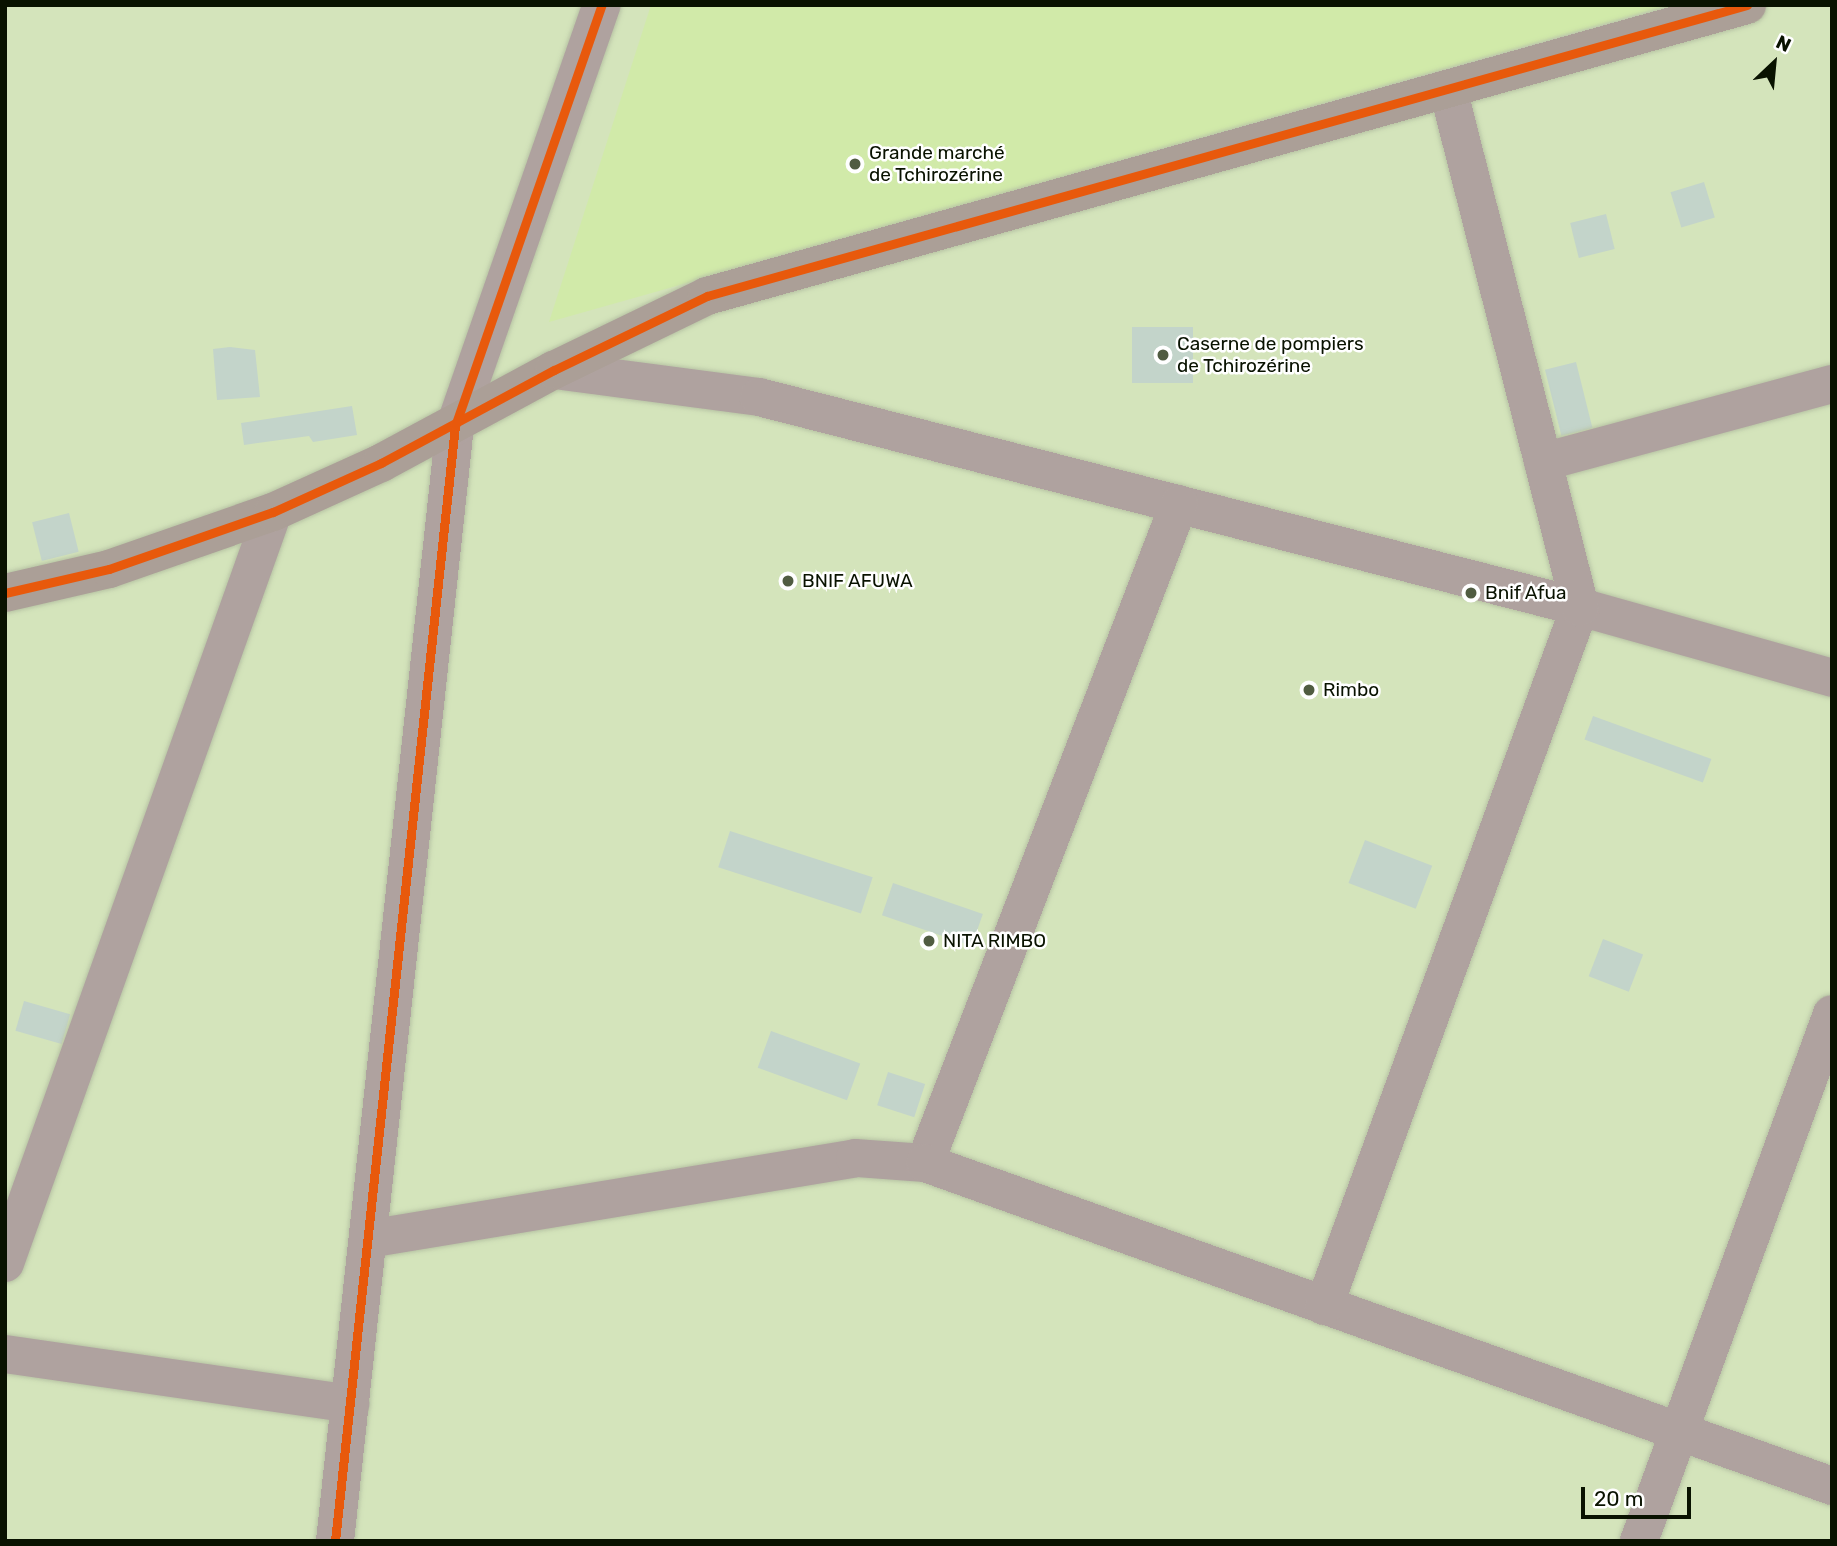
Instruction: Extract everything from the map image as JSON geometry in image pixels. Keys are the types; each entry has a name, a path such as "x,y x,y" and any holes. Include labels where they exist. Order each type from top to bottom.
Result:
{"street":[{"path":"335,1541 455,426 602,5"},
{"path":"5,593 110,569 273,512 455,426 554,370 707,296 1747,5"},
{"path":"1324,1306 1580,607 1448,89"},
{"path":"554,370 759,397 1580,607 1832,678"},
{"path":"1543,461 1832,384"},
{"path":"925,1163 1179,505"},
{"path":"5,1263 18,1187 273,512"},
{"path":"1639,1541 1832,1014"},
{"path":"368,1239 855,1158 925,1163 1832,1486"},
{"path":"5,1354 350,1404"}],"shaded area":[{"name":"Grande marché de Tchirozérine","path":"651,5 1670,5 549,322"}],"building":[{"path":"1704,182 1715,217 1681,228 1671,192"},
{"path":"1606,214 1615,249 1579,258 1570,223"},
{"name":"Caserne de pompiers de Tchirozérine","path":"1132,327 1193,327 1193,383 1132,383"},
{"path":"230,347 255,350 260,397 217,400 213,349"},
{"path":"1576,362 1592,428 1561,436 1545,370"},
{"path":"352,406 357,435 313,442 309,436 244,445 241,423"},
{"path":"69,513 79,552 42,561 32,522"},
{"path":"1593,716 1711,759 1703,783 1584,739"},
{"path":"730,831 873,877 861,913 718,867"},
{"path":"1365,840 1432,866 1416,909 1349,883"},
{"path":"893,883 983,914 972,946 882,915"},
{"path":"1603,939 1643,954 1629,992 1589,976"},
{"path":"24,1001 70,1014 62,1044 15,1031"},
{"path":"771,1031 860,1063 847,1100 758,1068"},
{"path":"888,1072 925,1084 914,1117 877,1105"}],"cycle path":[{"path":"335,1541 455,426 602,5"},
{"path":"5,593 109,569 273,512 381,463 554,370 707,296 1747,5"}],"place":[{"name":"Grande marché de Tchirozérine","path":"855,164"},
{"name":"Caserne de pompiers de Tchirozérine","path":"1163,355"},
{"name":"BNIF AFUWA","path":"788,581"},
{"name":"Bnif Afua","path":"1471,593"},
{"name":"Rimbo","path":"1309,690"},
{"name":"NITA RIMBO","path":"929,941"}]}
